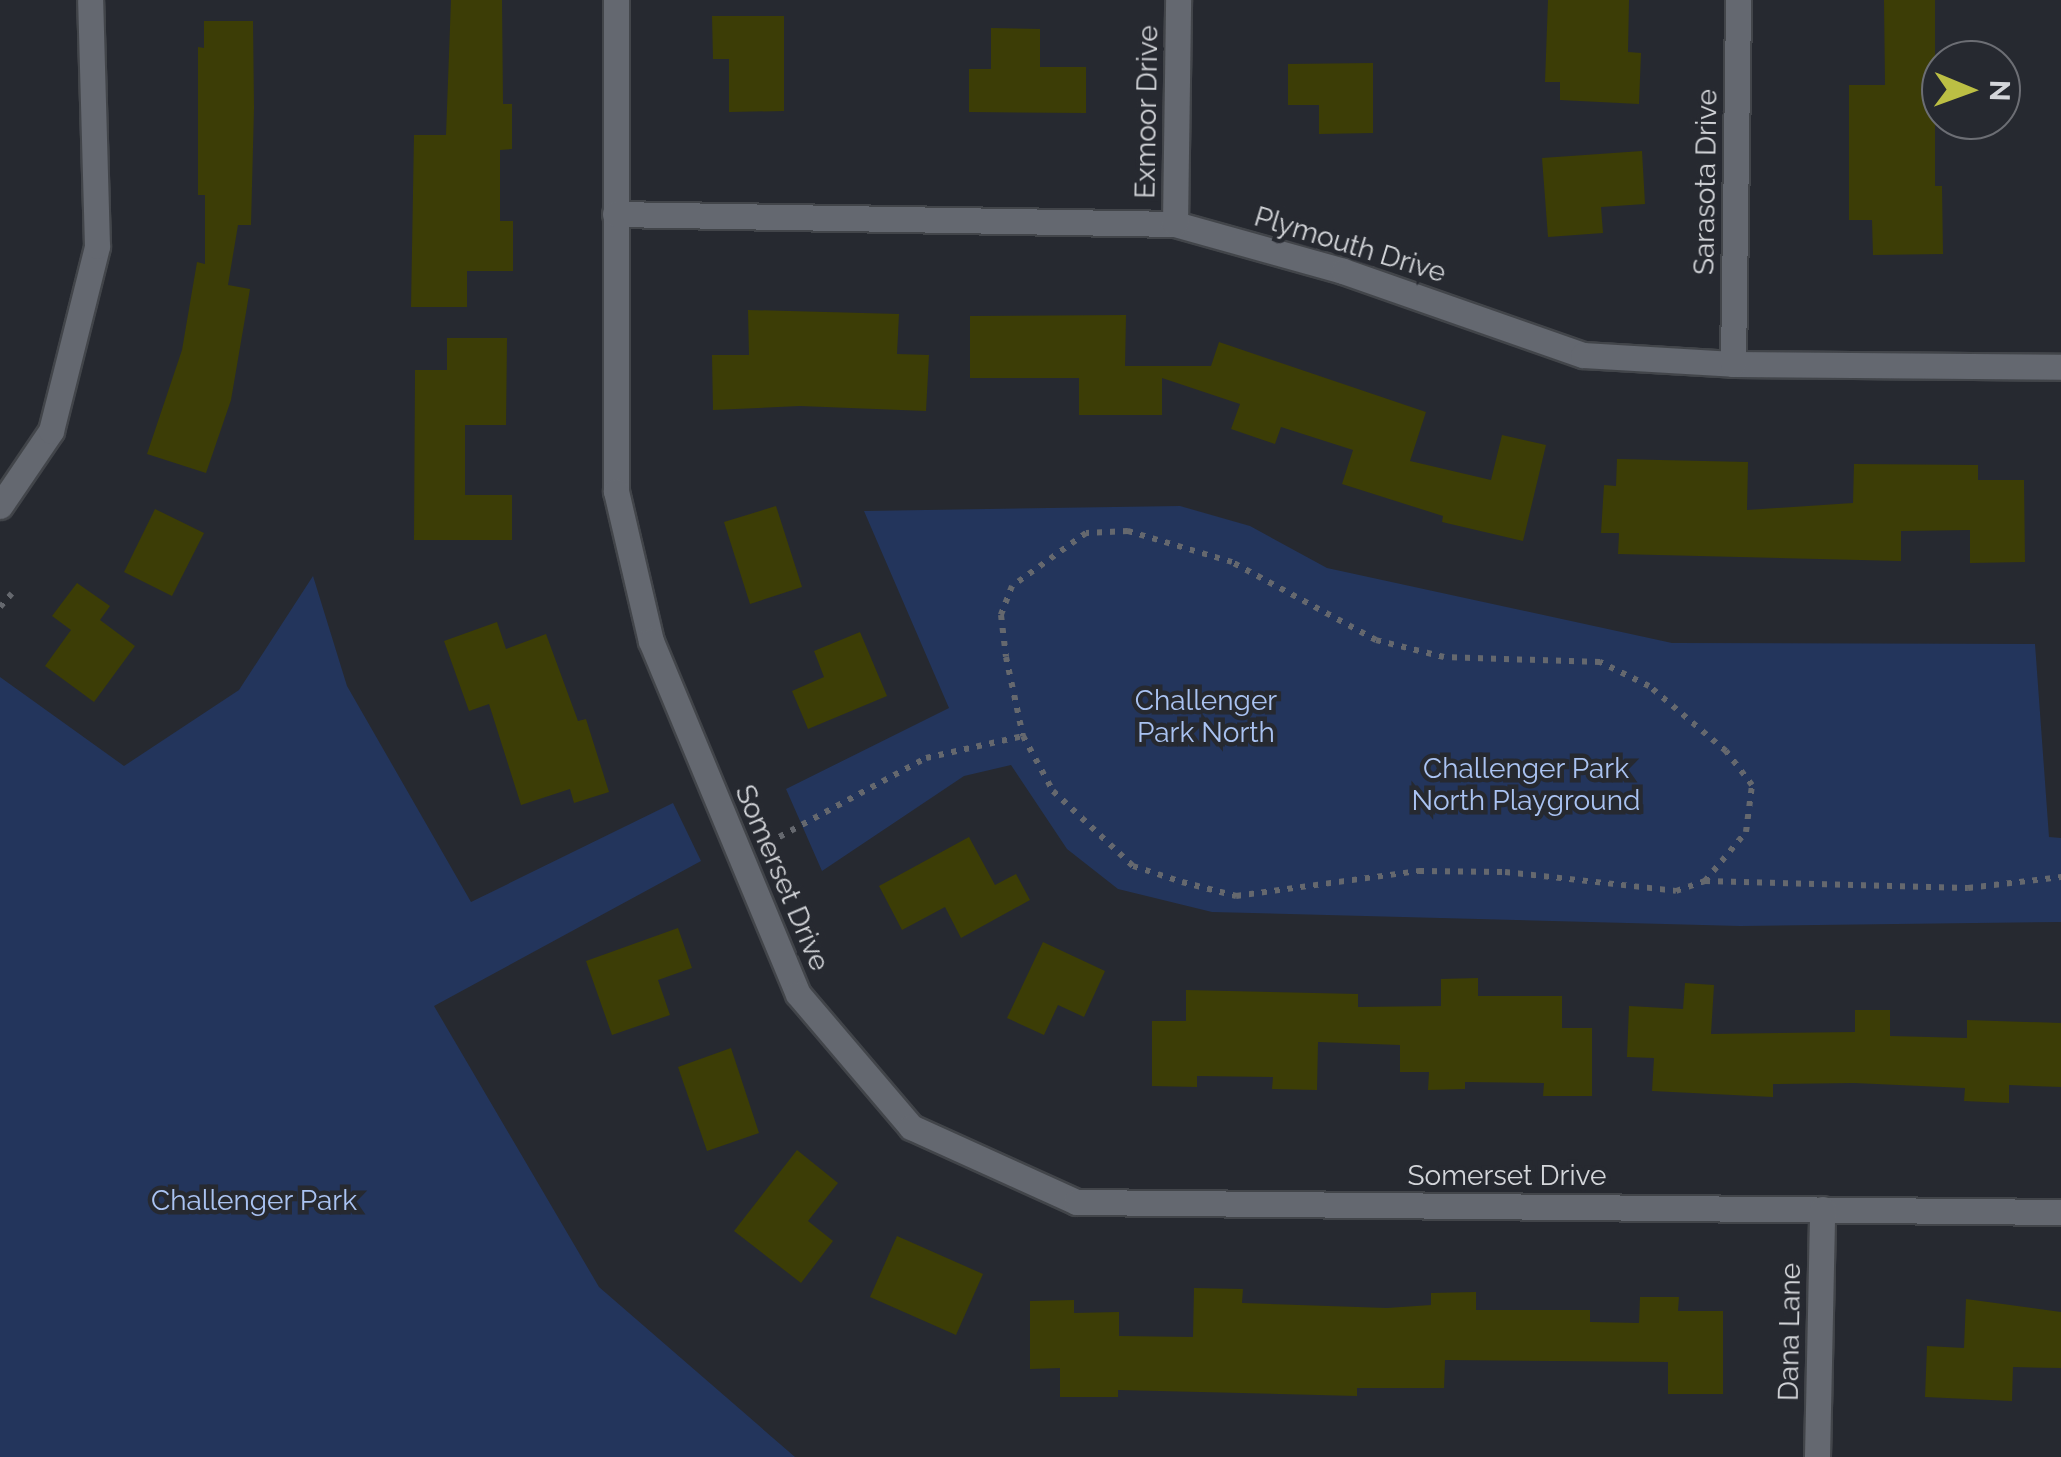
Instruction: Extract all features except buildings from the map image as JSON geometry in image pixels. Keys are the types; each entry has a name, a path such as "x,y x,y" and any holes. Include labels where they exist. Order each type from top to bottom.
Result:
{"street":[{"path":"0,506 51,432 97,246 90,0"},
{"name":"Somerset Drive","path":"616,0 616,491 651,641 798,994 910,1128 1076,1202 2061,1212"},
{"name":"Exmoor Drive","path":"1176,224 1178,0"},
{"name":"Sarasota Drive","path":"1734,364 1738,0"},
{"name":"Plymouth Drive","path":"615,214 1176,224 1343,271 1583,355 1734,364 2061,367"},
{"name":"Dana Lane","path":"1817,1457 1822,1209"}],"path":[{"path":"1706,881 1746,832 1752,785 1726,751 1649,686 1600,662 1444,656 1376,640 1232,562 1128,531 1086,533 1012,586 1001,615 1023,736 1053,791 1133,866 1236,896 1419,871 1505,872 1676,891 1706,881 1968,888 2061,878"},
{"path":"0,606 12,593"},
{"path":"741,856 926,758 1023,736"}],"green space":[{"name":"Challenger Park North","path":"1180,506 1250,526 1327,568 1672,643 2035,644 2049,837 2061,838 2061,922 1740,926 1212,912 1118,889 1067,849 1011,765 964,776 822,871 786,789 949,708 864,511"},
{"name":"Challenger Park","path":"313,576 347,686 471,902 673,803 701,861 434,1006 599,1287 795,1457 0,1457 0,677 124,766 239,690"}],"park label":[{"name":"Challenger Park North Playground","path":"1526,785"}]}
